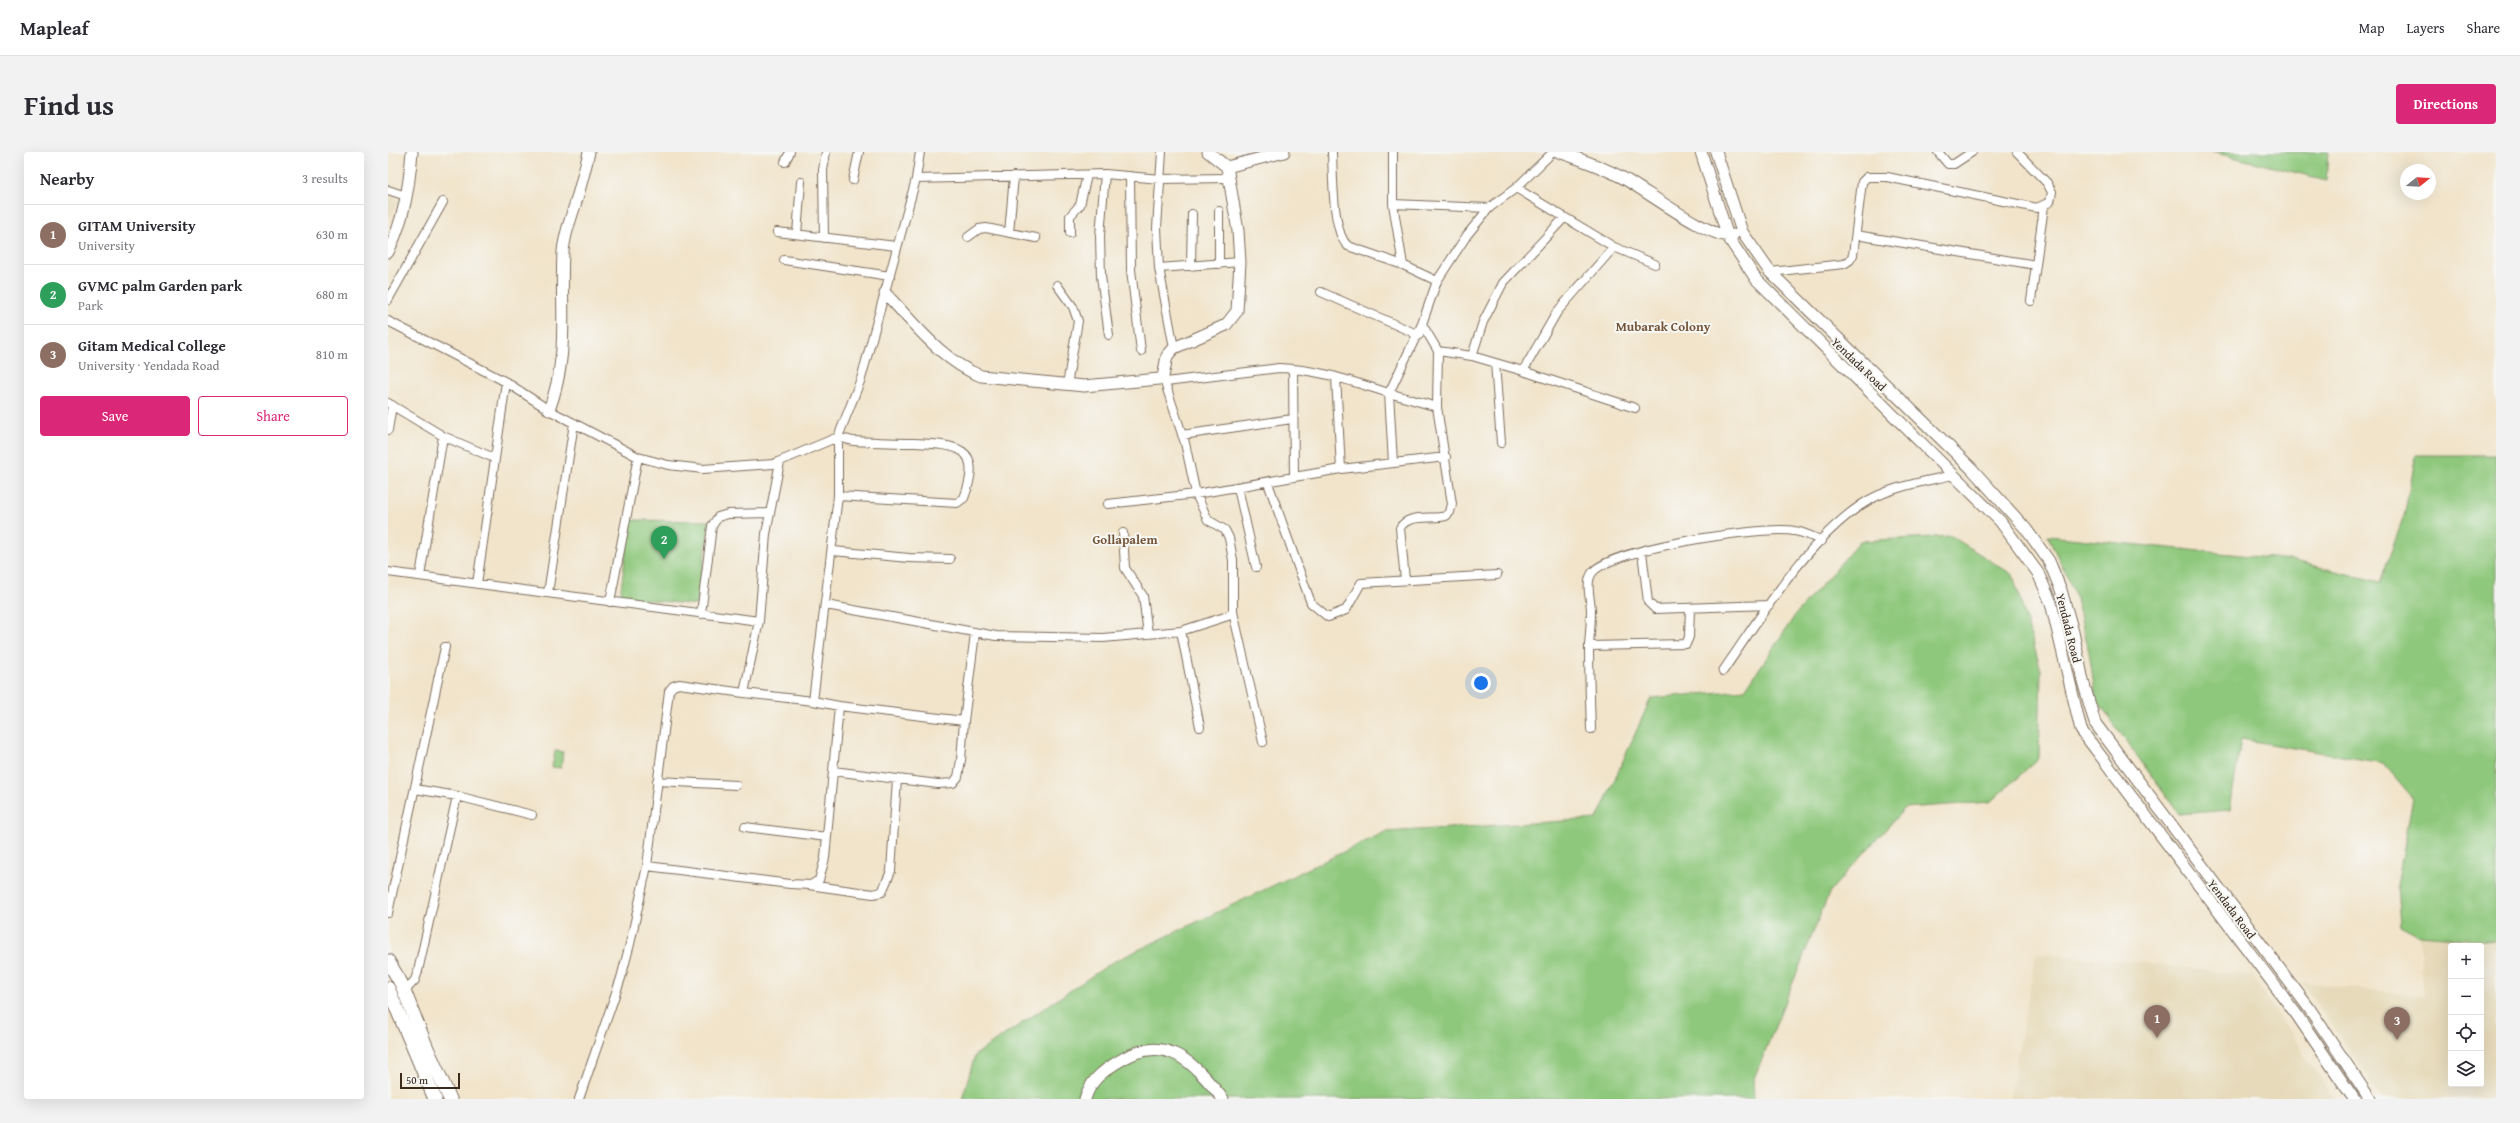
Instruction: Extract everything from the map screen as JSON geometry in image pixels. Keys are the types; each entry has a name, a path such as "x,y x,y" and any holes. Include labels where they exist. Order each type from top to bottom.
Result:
{"main road":[{"path":"388,252 398,232 406,196 412,152"},
{"path":"549,410 557,388 562,361 564,322 563,252 566,232 589,152"},
{"path":"885,293 930,340 972,372 991,378 1067,385 1114,385 1165,379 1167,356 1174,348 1226,325 1232,320 1238,301 1240,262 1238,231 1228,172 1208,152"},
{"path":"1228,172 1284,152"},
{"path":"1559,152 1622,178 1707,230 1728,237 1742,232"},
{"name":"Yendada Road","path":"1702,152 1728,237 1756,280 2000,521 2038,573 2051,603 2081,730 2296,1015 2354,1099"},
{"name":"Yendada Road","path":"1716,152 1742,232 1770,272 1971,468 2026,529 2049,561 2061,590 2074,632 2083,681 2095,723 2309,1008 2370,1099"},
{"path":"388,961 404,992 450,1099"},
{"path":"388,988 435,1099"},
{"path":"1085,1099 1093,1081 1109,1067 1128,1055 1142,1050 1159,1049 1172,1051 1198,1068 1223,1099"}],"street":[{"path":"786,162 790,152"},
{"path":"824,238 823,170 826,152"},
{"path":"853,180 859,152"},
{"path":"813,701 833,551 838,496 838,438 861,379 890,276 896,246 916,179 920,152"},
{"path":"1162,152 1157,228 1159,268 1174,348"},
{"path":"1332,152 1335,200 1341,237 1344,243 1348,246 1403,265 1437,280"},
{"path":"1393,152 1393,204 1403,265"},
{"path":"1393,463 1390,393 1419,335 1437,280 1467,234 1489,208 1516,188 1553,152"},
{"path":"1938,152 1948,164 1954,164 1972,152"},
{"path":"1770,272 1844,264 1850,260 1853,255 1862,182 1867,177 1874,176 2037,208 2044,206 2050,202 2052,192 2047,183 2017,152"},
{"path":"916,179 1105,174 1160,179 1228,172"},
{"path":"1105,174 1100,236 1101,276 1109,335"},
{"path":"1070,233 1070,216 1080,205 1087,175"},
{"path":"1009,233 1014,176"},
{"path":"1130,176 1131,265 1141,351"},
{"path":"797,234 801,182"},
{"path":"1516,188 1614,248 1655,264"},
{"path":"388,190 406,196"},
{"path":"388,300 443,202"},
{"path":"1393,204 1489,208"},
{"path":"2031,301 2044,206"},
{"path":"1219,211 1219,264"},
{"path":"1191,266 1192,214"},
{"path":"1472,356 1483,322 1503,283 1564,218"},
{"path":"968,237 979,229 986,228 1036,238"},
{"path":"777,232 896,246"},
{"path":"1856,235 2036,265"},
{"path":"1523,371 1557,312 1614,248"},
{"path":"784,260 890,276"},
{"path":"1159,268 1240,262"},
{"path":"1057,285 1074,307 1078,321 1067,385"},
{"path":"1320,292 1419,335"},
{"path":"388,321 506,382 549,410 638,457 668,465 704,469 737,468 773,464 838,438 853,441 948,444 964,452 970,461 971,476 964,498 956,502 838,496"},
{"path":"1405,580 1400,528 1403,523 1411,519 1438,518 1446,516 1450,512 1452,504 1446,457 1437,407 1438,351 1422,324"},
{"path":"1438,351 1472,356 1523,371 1635,408"},
{"path":"1495,363 1501,443"},
{"path":"1263,742 1233,612 1233,560 1229,538 1224,530 1208,520 1196,494 1182,435 1165,379 1272,369 1293,369 1336,376 1437,407"},
{"path":"1293,369 1292,419 1294,477"},
{"path":"1336,376 1341,468"},
{"path":"477,584 506,382"},
{"path":"388,430 390,404 442,436 494,458"},
{"path":"1182,435 1292,419"},
{"path":"548,593 574,423"},
{"path":"420,576 442,436"},
{"path":"610,602 638,457"},
{"path":"1108,504 1238,488 1341,468 1446,457"},
{"path":"744,693 759,621 769,513 780,462"},
{"path":"1723,671 1790,575 1822,541 1862,504 1913,484 1953,475"},
{"path":"1268,483 1311,603 1328,617 1346,610 1361,583 1497,575"},
{"path":"1238,488 1256,567"},
{"path":"701,614 712,526 718,517 728,514 769,513"},
{"path":"1591,729 1589,646 1591,611 1589,587 1592,573 1602,564 1642,552 1709,536 1744,531 1793,530 1822,541"},
{"path":"1123,533 1125,568 1143,596 1148,634"},
{"path":"833,551 909,558 950,559"},
{"path":"1642,552 1648,602 1655,609 1769,605"},
{"path":"388,572 759,621"},
{"path":"826,605 996,636 1103,638 1181,631 1233,612"},
{"path":"1589,646 1686,644 1689,637 1690,608"},
{"path":"1181,631 1200,727"},
{"path":"833,771 938,784 953,783 960,770 964,721 975,633"},
{"path":"388,913 445,647"},
{"path":"579,1099 621,978 647,866 656,781 669,691 673,686 679,684 813,701 839,706 964,721"},
{"path":"806,885 819,880 822,874 827,837 839,706"},
{"path":"647,866 873,894 882,892 891,871 897,779"},
{"path":"656,781 736,785"},
{"path":"415,789 457,796 532,815"},
{"path":"404,992 415,980 418,971 457,796"},
{"path":"746,827 827,837"}],"shaded area":[{"path":"388,195 400,200 388,219"},
{"path":"2419,935 2496,941 2496,1099 2383,1099 2302,982 2424,997"},
{"path":"2036,954 2131,961 2252,976 2334,1099 2010,1099"}],"green space":[{"path":"2212,152 2328,152 2326,180"},
{"path":"2416,455 2496,455 2496,941 2419,935 2400,925 2397,886 2413,798 2383,763 2241,739 2230,810 2179,814 2096,699 2089,652 2075,594 2048,536 2291,560 2380,582 2404,516"},
{"path":"630,520 710,521 697,605 620,597"},
{"path":"1951,536 2013,575 2041,670 2039,758 1990,802 1905,808 1830,891 1753,1081 1754,1099 962,1099 975,1055 1111,963 1385,832 1597,819 1651,698 1745,690 1796,614 1860,541"},
{"path":"555,751 563,752 561,768 552,767"}],"place":[{"name":"GVMC palm Garden park","path":"664,559"},
{"name":"GITAM University","path":"2157,1038"},
{"name":"Gitam Medical College","path":"2397,1040"}],"district":[{"name":"Mubarak Colony","path":"1663,326"},
{"name":"Gollapalem","path":"1125,539"}]}
